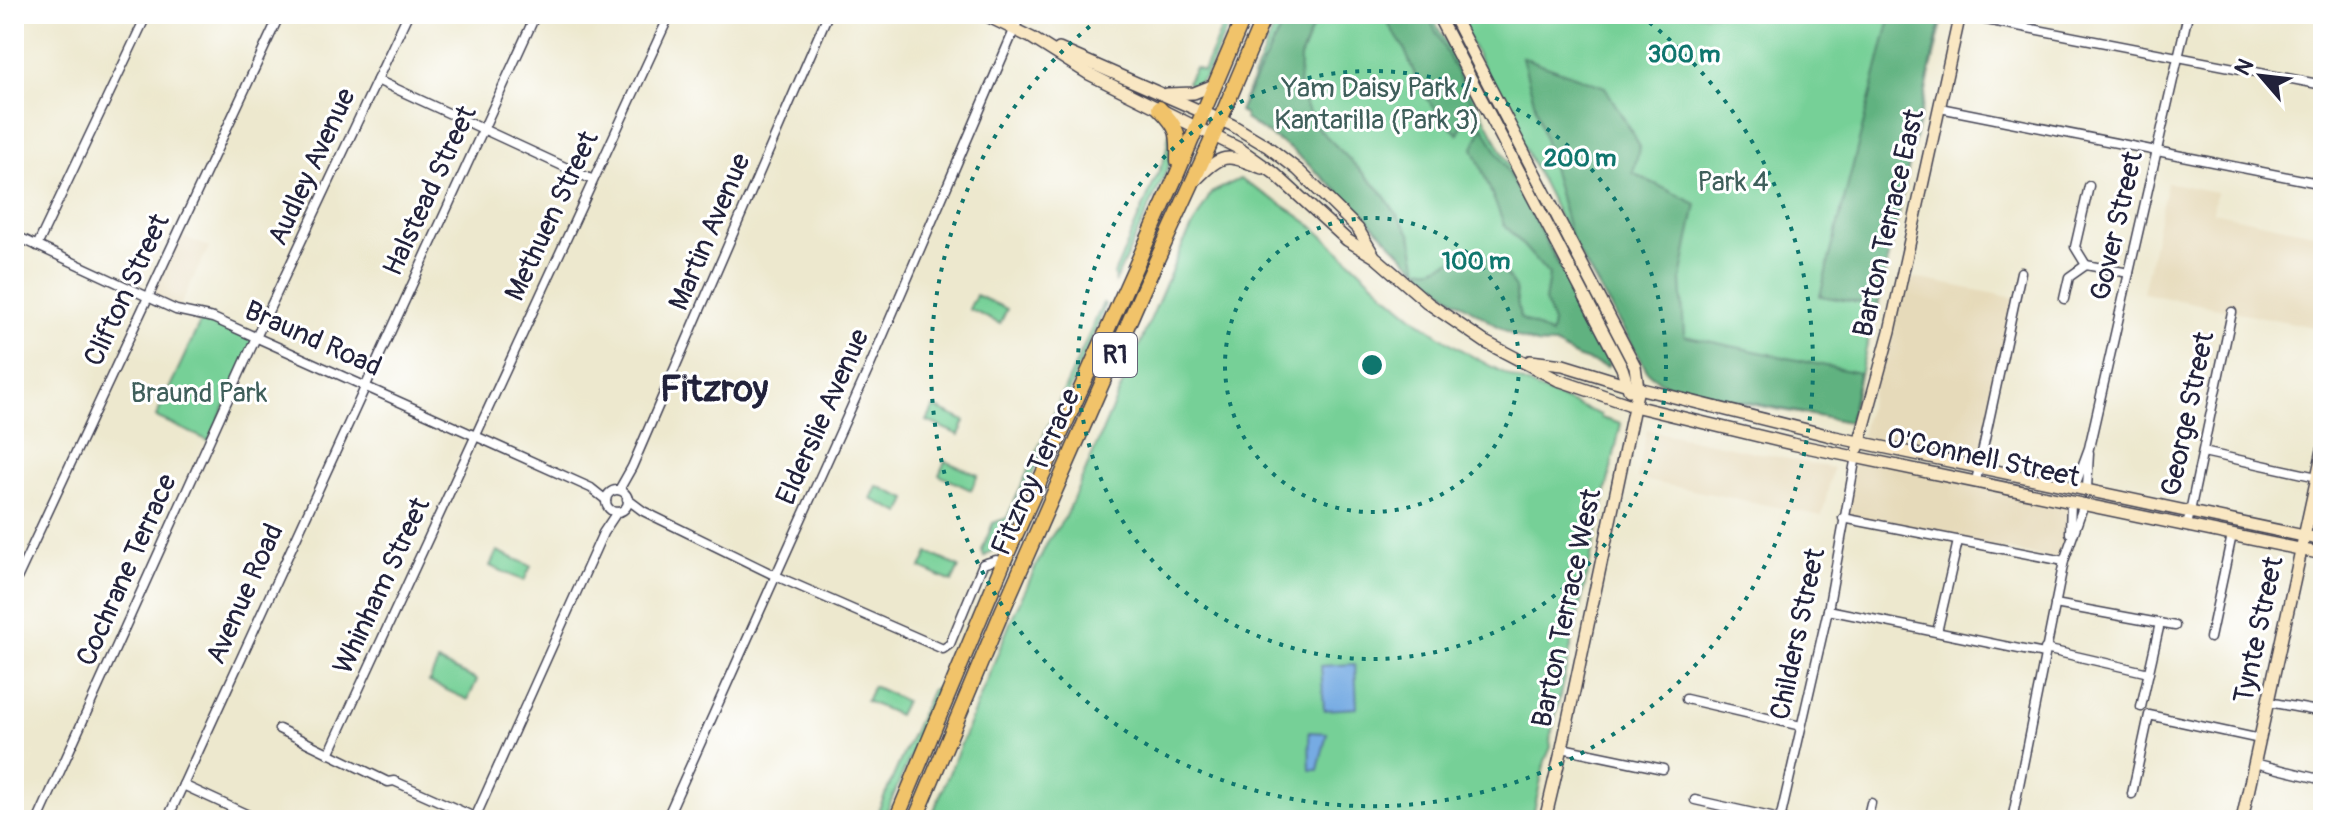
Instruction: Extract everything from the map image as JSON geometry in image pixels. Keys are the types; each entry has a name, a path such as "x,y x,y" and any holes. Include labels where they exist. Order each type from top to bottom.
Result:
{"highway":[{"name":"Fitzroy Terrace","path":"896,820 1003,563 1245,14"},
{"name":"Fitzroy Terrace","path":"915,819 1001,614 1265,14"},
{"path":"1161,102 1177,130 1177,174"},
{"path":"1120,299 1143,290"},
{"path":"1044,472 1063,447 1092,381 1104,382"},
{"path":"1003,563 1015,558 1030,527 1048,507"},
{"path":"951,685 963,681 980,641 1001,614"}],"main road":[{"path":"983,14 1032,38 1089,74 1267,146 1298,170 1358,229 1375,257"},
{"path":"1437,14 1633,387"},
{"path":"1452,14 1635,366 1634,406"},
{"name":"Barton Terrace East","path":"1856,456 1890,331 1960,14"},
{"path":"1161,102 1214,85"},
{"path":"1217,127 1274,173 1347,240 1375,257"},
{"path":"1191,185 1211,163 1221,159 1244,161 1274,173"},
{"name":"O'Connell Street","path":"1375,257 1415,293 1485,342 1558,380 1634,406 2323,554"},
{"name":"O'Connell Street","path":"1522,360 1563,365 1633,387 1859,442 2323,540"},
{"name":"Barton Terrace West","path":"1545,820 1634,406"},
{"name":"Tynte Street","path":"2242,820 2323,450"},
{"path":"2077,502 2081,487"}],"street":[{"path":"14,22 18,14"},
{"path":"37,246 147,14"},
{"name":"Clifton Street","path":"14,585 280,14"},
{"name":"Audley Avenue","path":"256,338 408,14"},
{"name":"Halstead Street","path":"363,386 536,14"},
{"name":"Methuen Street","path":"476,438 670,14"},
{"name":"Martin Avenue","path":"478,819 828,14"},
{"name":"Elderslie Avenue","path":"666,820 1021,14"},
{"path":"1960,14 2323,85"},
{"name":"Gover Street","path":"2081,487 2188,14"},
{"path":"377,80 593,180"},
{"path":"1940,108 2323,184"},
{"path":"2086,265 2075,247 2089,186"},
{"name":"Braund Road","path":"14,235 176,310 213,318 617,500"},
{"path":"2064,299 2069,277 2086,265 2129,273"},
{"path":"1976,481 2021,272"},
{"name":"George Street","path":"2187,526 2232,312"},
{"name":"Cochrane Terrace","path":"38,820 256,338"},
{"name":"Avenue Road","path":"167,820 363,386"},
{"name":"Whinham Street","path":"329,754 476,438"},
{"path":"2203,452 2317,477"},
{"name":"Childers Street","path":"1780,820 1828,610 1856,456"},
{"path":"617,500 776,576 943,649 950,644 983,564 996,560 1003,563"},
{"path":"2012,820 2077,502"},
{"path":"1843,518 2064,561"},
{"path":"2210,638 2232,535"},
{"path":"1937,632 1958,541"},
{"path":"2055,604 2175,626"},
{"path":"1828,610 2149,673"},
{"path":"2141,707 2160,623"},
{"path":"1686,699 1801,726"},
{"path":"2268,702 2323,712"},
{"path":"2132,794 2149,715 2260,739"},
{"path":"279,729 388,782 394,781 478,819"},
{"path":"1562,748 1663,769"},
{"path":"2254,763 2323,780"},
{"path":"183,785 259,820"},
{"path":"1695,800 1780,820"},
{"path":"1867,820 1871,803"}],"shaded area":[{"path":"2167,182 2216,192 2213,212 2323,235 2323,329 2143,293"},
{"path":"177,234 209,247 178,310 148,297"},
{"path":"1916,278 2015,298 1979,466 1859,442 1901,283"},
{"path":"1647,430 1833,468 1822,516 1637,479"},
{"path":"1856,456 2084,504 2064,561 1843,518"}],"green space":[{"path":"1228,14 1234,14 1205,77 1193,87 1187,82 1195,68 1203,71"},
{"name":"Yam Daisy Park / Kantarilla (Park 3)","path":"1280,14 1431,14 1600,341 1609,365 1607,367 1577,357 1555,345 1536,344 1511,334 1454,299 1408,260 1356,207 1292,150 1245,119 1239,111"},
{"path":"1288,14 1318,14 1300,58 1299,92 1317,127 1380,190 1411,235 1418,268 1292,150 1245,119 1239,111"},
{"path":"1382,14 1427,14 1473,104 1458,134 1422,92 1404,48"},
{"name":"Park 4","path":"1456,14 1944,14 1849,422 1711,396 1662,380 1648,372 1572,241"},
{"path":"1891,14 1942,14 1878,306 1820,296"},
{"path":"1522,57 1605,87 1640,146 1633,173 1696,204 1681,279 1684,336 1859,373 1849,422 1700,393 1662,383 1648,372 1572,241"},
{"path":"1483,126 1600,341 1609,365 1607,367 1577,357 1555,345 1536,344 1511,334 1454,299 1419,269 1434,268 1464,255 1497,260 1515,288 1520,318 1551,335 1553,323 1545,301 1549,275 1504,224 1473,148"},
{"path":"1169,133 1173,133 1170,163 1115,282 1114,274 1165,157"},
{"path":"1240,179 1304,219 1400,306 1451,344 1514,378 1621,424 1550,740 1551,747 1532,820 930,820 1012,618 1048,541 1066,516 1182,246 1211,193"},
{"path":"976,295 1007,309 1000,324 969,309"},
{"path":"1103,303 1100,320 1010,525 999,545 984,557 982,550 993,523 1007,518"},
{"name":"Braund Park","path":"203,316 256,338 209,441 156,417"},
{"path":"934,407 965,421 959,435 927,421"},
{"path":"945,461 978,475 971,490 939,475"},
{"path":"877,486 907,499 901,513 871,499"},
{"path":"497,551 531,566 524,581 490,566"},
{"path":"928,553 959,567 952,582 921,568"},
{"path":"438,662 477,680 468,700 429,682"},
{"path":"873,686 905,701 898,715 866,701"},
{"path":"936,688 938,692 883,820 874,820 932,689"}],"water":[{"path":"1355,664 1357,708 1324,710 1321,666"},
{"path":"1309,732 1327,733 1318,770 1310,770"}],"district":[{"name":"Fitzroy","path":"714,389"}]}
